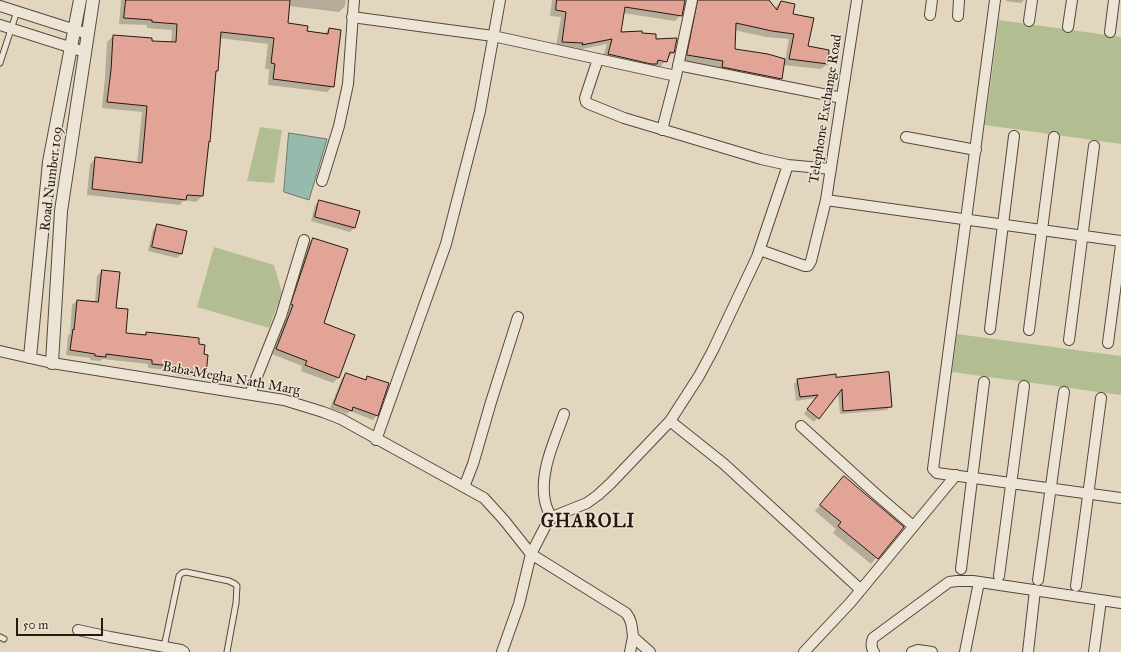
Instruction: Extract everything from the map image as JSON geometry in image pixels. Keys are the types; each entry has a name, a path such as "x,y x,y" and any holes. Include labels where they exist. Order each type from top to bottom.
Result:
{"street":[{"name":"Road Number 109","path":"30,357 49,162 80,0"},
{"name":"Road Number 109","path":"52,363 62,211 93,0"},
{"path":"322,180 339,126 348,84 354,0"},
{"path":"376,440 446,244 480,111 500,0"},
{"path":"662,130 676,76 692,0"},
{"name":"Telephone Exchange Road","path":"854,0 842,98 826,200 1121,241"},
{"path":"930,15 932,0"},
{"path":"958,16 960,0"},
{"path":"995,0 933,469 937,473 1121,498"},
{"path":"1029,22 1032,0"},
{"path":"1068,27 1072,0"},
{"path":"1110,32 1114,0"},
{"path":"0,6 88,34"},
{"path":"352,17 493,36 676,76"},
{"path":"0,26 85,52"},
{"path":"598,59 585,98 586,102 589,104 624,118 761,160 788,165 831,169"},
{"path":"678,65 842,98"},
{"path":"990,329 1014,136"},
{"path":"906,137 976,150"},
{"path":"1029,330 1054,137"},
{"path":"1069,340 1094,146"},
{"path":"502,652 519,604 531,554 547,523 557,515 587,502 598,495 611,483 670,420 699,376 713,350 760,250 788,165"},
{"path":"760,250 808,266 811,261 826,200"},
{"path":"250,394 281,316 304,240"},
{"path":"1108,343 1121,245"},
{"path":"464,487 473,464 518,316"},
{"name":"Baba Megha Nath Marg","path":"0,350 52,363 284,400 341,419 376,440 484,498 531,554 626,613 631,621 633,637"},
{"path":"960,570 984,382"},
{"path":"999,576 1024,386"},
{"path":"1038,580 1064,392"},
{"path":"1076,586 1101,398"},
{"path":"552,518 545,501 543,484 546,466 564,414"},
{"path":"670,420 724,464 861,590"},
{"path":"801,426 913,526"},
{"path":"804,652 850,603 956,475"},
{"path":"874,652 871,647 873,638 949,582 979,582 1121,603"},
{"path":"965,652 979,582"},
{"path":"1028,652 1035,590"},
{"path":"1094,652 1100,600"},
{"path":"78,630 182,650 184,652"},
{"path":"630,652 633,637"},
{"path":"633,637 650,652"},
{"path":"912,652 918,650 932,652"}],"lane":[{"path":"0,63 17,11"},
{"path":"164,647 180,576 182,573 186,572 229,581 237,586 236,603 227,652"}],"shaded area":[{"path":"999,20 1121,37 1121,144 985,125"},
{"path":"260,127 282,130 274,183 247,181"},
{"path":"289,133 327,139 309,200 284,192"},
{"path":"214,247 274,265 282,293 269,328 197,307"},
{"path":"957,334 1121,356 1121,395 952,372"}],"building":[{"path":"126,0 290,0 288,23 308,26 307,31 328,34 329,28 341,30 334,87 273,79 275,64 271,63 274,38 221,32 218,71 216,71 210,142 209,141 203,196 187,195 186,200 92,189 95,157 142,163 147,106 107,102 113,35 152,38 152,41 176,42 177,24 124,18"},
{"path":"557,0 685,0 682,16 625,7 621,32 642,31 642,33 656,34 656,39 677,38 674,53 670,52 667,62 658,60 657,64 651,64 608,54 612,39 582,45 583,43 562,42 566,12 556,10"},
{"path":"698,0 769,0 777,10 781,1 795,4 793,14 814,18 808,46 829,50 828,64 789,59 794,34 736,23 735,49 768,54 785,59 782,79 722,67 723,61 687,55"},
{"path":"319,200 360,211 355,228 315,217"},
{"path":"157,224 187,231 182,254 152,247"},
{"path":"313,238 348,249 324,323 355,335 339,378 305,365 307,361 276,349 293,305 291,304"},
{"path":"102,270 120,272 116,308 128,309 126,333 146,335 146,332 199,338 199,344 205,345 204,354 208,355 206,374 180,371 181,367 152,364 152,360 106,354 106,357 95,356 95,354 70,350 77,300 98,302"},
{"path":"889,372 892,407 843,411 842,389 819,419 807,409 818,395 800,397 797,379 836,374 836,377"},
{"path":"346,373 366,380 367,376 389,383 378,416 353,407 352,411 334,404"},
{"path":"844,476 904,527 878,559 838,526 841,522 820,505"}],"district":[{"name":"GHAROLI","path":"588,523"}]}
